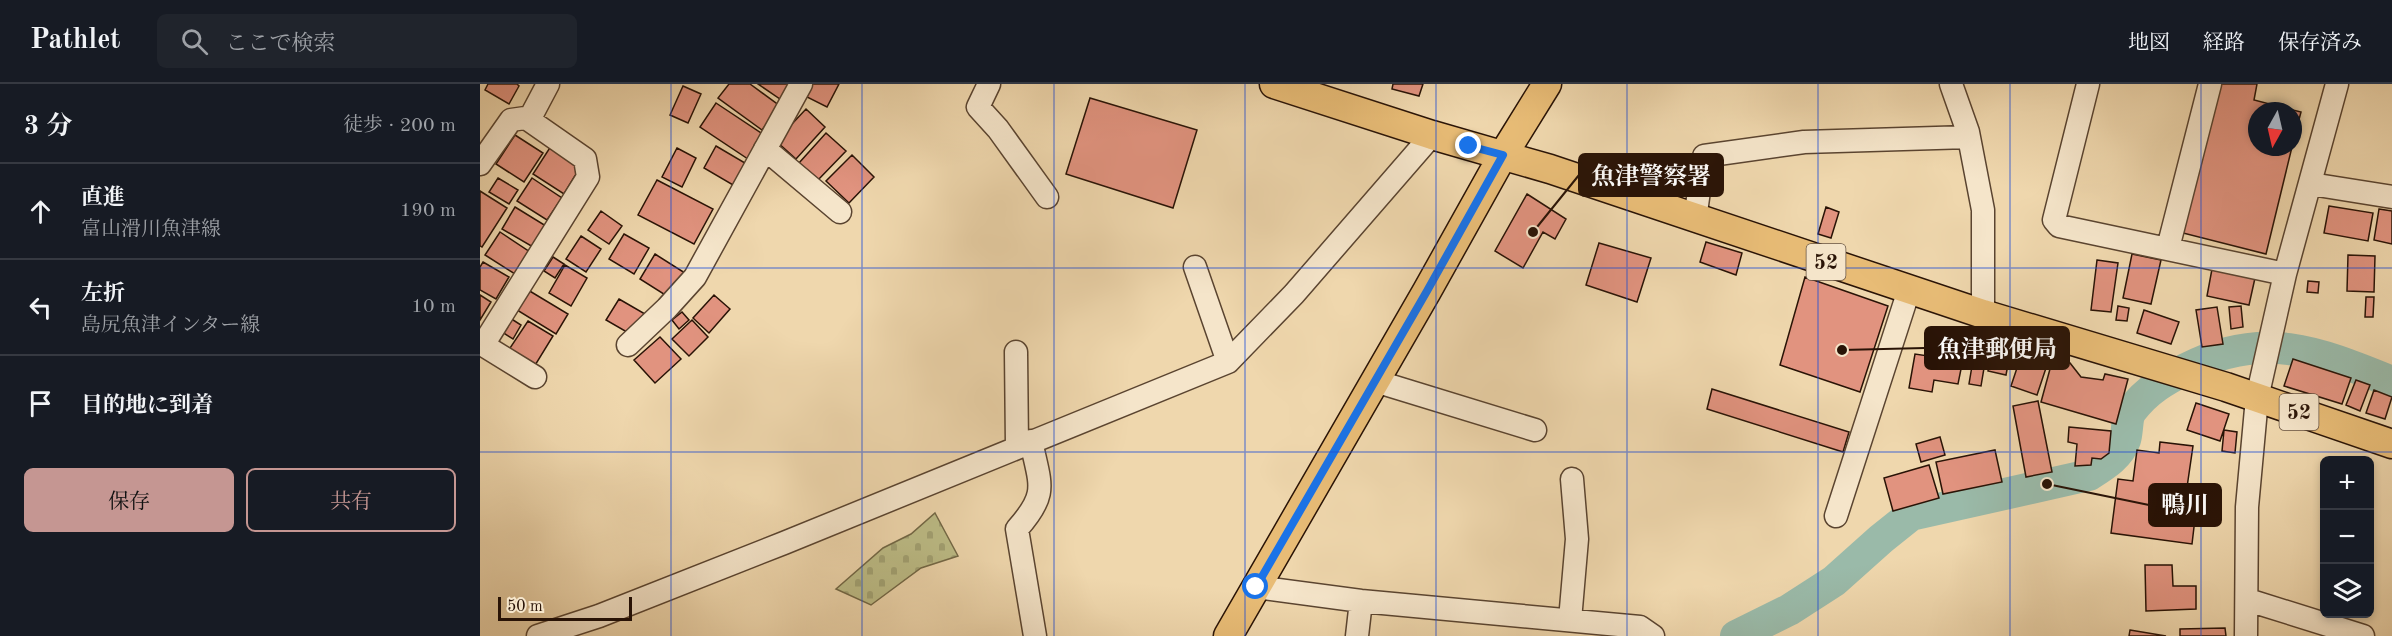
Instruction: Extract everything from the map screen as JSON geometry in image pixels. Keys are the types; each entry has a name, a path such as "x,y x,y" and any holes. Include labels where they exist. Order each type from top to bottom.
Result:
{"main road":[{"name":"52","path":"1274,84 1432,135 1503,155 1909,290 2257,398 2392,444"},
{"path":"1228,636 1503,155 1547,84"}],"street":[{"path":"529,120 548,84"},
{"path":"628,345 667,308 695,277 801,84"},
{"path":"989,84 978,107 998,129 1047,197"},
{"path":"1951,84 1969,137 1983,210 1983,314"},
{"path":"2088,84 2054,220 2059,226 2285,274"},
{"path":"2168,248 2210,84"},
{"path":"2246,636 2247,507 2257,398 2285,274 2337,84"},
{"path":"480,164 511,120 525,118 585,159 588,177 481,345 535,377"},
{"path":"538,636 610,612 1228,362 1294,294 1432,135"},
{"path":"1695,219 1704,156 1804,142 1969,137"},
{"path":"765,149 840,212"},
{"path":"2311,184 2392,197"},
{"path":"1196,267 1228,362"},
{"path":"1836,516 1909,290"},
{"path":"1016,352 1024,444 1041,492 1032,512 1017,529 1035,636"},
{"path":"1375,381 1535,430"},
{"path":"1570,621 1577,539 1572,479"},
{"path":"1256,587 1361,601 1640,627 1653,636"},
{"path":"2247,600 2363,636"},
{"path":"1357,636 1361,601"}],"green space":[{"path":"935,513 958,556 921,568 871,605 836,589 883,548 911,534"}],"building":[{"path":"488,84 517,84 519,86 509,104 485,90"},
{"path":"729,84 750,84 780,106 762,130 718,98"},
{"path":"758,84 791,84 780,99"},
{"path":"811,84 839,84 827,107 805,96"},
{"path":"1393,84 1423,84 1419,96 1392,89"},
{"path":"2220,84 2257,84 2254,100 2262,102 2248,102 2248,156 2290,156 2266,254 2183,233"},
{"path":"683,86 701,94 688,123 670,115"},
{"path":"1090,98 1197,130 1173,208 1066,174"},
{"path":"716,103 764,135 748,159 700,127"},
{"path":"806,109 825,127 796,159 776,141"},
{"path":"826,133 846,151 818,180 799,163"},
{"path":"515,135 543,153 524,182 496,164"},
{"path":"551,146 581,166 564,194 533,174"},
{"path":"716,146 745,163 733,185 704,168"},
{"path":"677,148 696,158 682,187 662,177"},
{"path":"852,155 874,177 849,203 826,181"},
{"path":"498,178 518,190 509,204 489,192"},
{"path":"532,178 562,198 547,220 517,201"},
{"path":"657,180 713,209 694,244 638,215"},
{"path":"480,191 507,208 482,247 480,246"},
{"path":"1527,194 1566,219 1555,239 1543,232 1523,268 1495,251"},
{"path":"2329,206 2373,213 2368,241 2324,233"},
{"path":"515,207 546,226 533,247 502,229"},
{"path":"1826,207 1839,212 1831,238 1818,234"},
{"path":"2379,209 2392,211 2392,244 2374,240"},
{"path":"601,211 622,226 609,244 588,230"},
{"path":"500,232 530,252 515,274 485,255"},
{"path":"624,234 649,248 634,274 609,259"},
{"path":"581,236 601,249 586,272 566,259"},
{"path":"1706,242 1742,253 1736,275 1700,262"},
{"path":"1599,243 1651,258 1637,302 1586,285"},
{"path":"655,254 685,273 670,298 640,279"},
{"path":"2132,254 2161,260 2151,304 2123,298"},
{"path":"2348,255 2375,256 2374,292 2347,291"},
{"path":"553,257 564,264 555,278 544,271"},
{"path":"2097,260 2118,263 2111,312 2091,310"},
{"path":"483,262 509,277 496,299 480,290 480,267"},
{"path":"565,265 587,278 571,306 549,293"},
{"path":"2212,269 2255,278 2249,305 2207,296"},
{"path":"1805,277 1888,306 1860,392 1780,365"},
{"path":"2308,281 2319,282 2318,293 2307,292"},
{"path":"528,290 568,314 556,334 517,310"},
{"path":"480,295 491,302 480,320"},
{"path":"714,295 730,309 709,333 693,318"},
{"path":"2366,297 2374,297 2373,317 2365,317"},
{"path":"619,299 645,314 632,335 606,320"},
{"path":"2118,306 2129,308 2127,321 2116,320"},
{"path":"2241,306 2243,327 2231,329 2229,307"},
{"path":"2217,307 2223,344 2202,347 2196,310"},
{"path":"2144,310 2179,322 2171,344 2137,333"},
{"path":"682,312 689,320 679,329 672,320"},
{"path":"510,318 521,325 513,339 502,332"},
{"path":"692,320 708,337 689,356 672,339"},
{"path":"528,321 553,336 534,367 508,351"},
{"path":"660,337 681,359 655,383 634,360"},
{"path":"1958,339 1977,342 1974,355 1969,354 1966,369 1961,369 1958,384 1934,380 1932,392 1909,388 1915,354 1928,356 1931,342 1957,347"},
{"path":"2024,347 2050,356 2037,395 2011,386"},
{"path":"1991,355 2009,359 2006,375 1988,371"},
{"path":"2053,358 2070,363 2081,377 2103,380 2105,374 2128,379 2116,424 2041,402"},
{"path":"2293,359 2351,378 2342,404 2284,386"},
{"path":"1972,366 1984,368 1981,386 1969,384"},
{"path":"2356,380 2370,385 2360,411 2346,405"},
{"path":"1712,389 1849,432 1843,452 1707,409"},
{"path":"2374,390 2392,397 2385,419 2366,413"},
{"path":"2038,401 2052,472 2026,477 2013,406"},
{"path":"2196,403 2229,414 2220,441 2187,430"},
{"path":"2069,427 2111,431 2109,453 2101,459 2092,458 2091,465 2075,466 2077,444 2068,442"},
{"path":"2224,430 2237,432 2235,453 2222,451"},
{"path":"1940,437 1945,455 1921,462 1916,444"},
{"path":"2160,442 2193,446 2184,508 2196,510 2192,544 2111,533 2118,479 2133,481 2137,450 2159,453"},
{"path":"1995,450 2002,482 1943,494 1936,462"},
{"path":"1929,465 1939,498 1893,511 1884,478"},
{"path":"2145,565 2172,565 2173,586 2196,586 2196,609 2146,611"},
{"path":"2225,628 2226,636 2180,636 2180,629"},
{"path":"2130,630 2166,636 2129,636"}],"waterway":[{"path":"1736,636 1789,610 1834,581 1911,515 2089,475 2119,451 2125,440 2130,413 2144,397 2171,377 2214,357 2240,350 2290,349 2315,354 2392,382"}],"place":[{"name":"魚津警察署","path":"1533,232"},
{"name":"魚津郵便局","path":"1842,350"},
{"name":"鴨川","path":"2047,484"}],"route":[{"path":"1256,587 1503,155 1469,146"}]}
